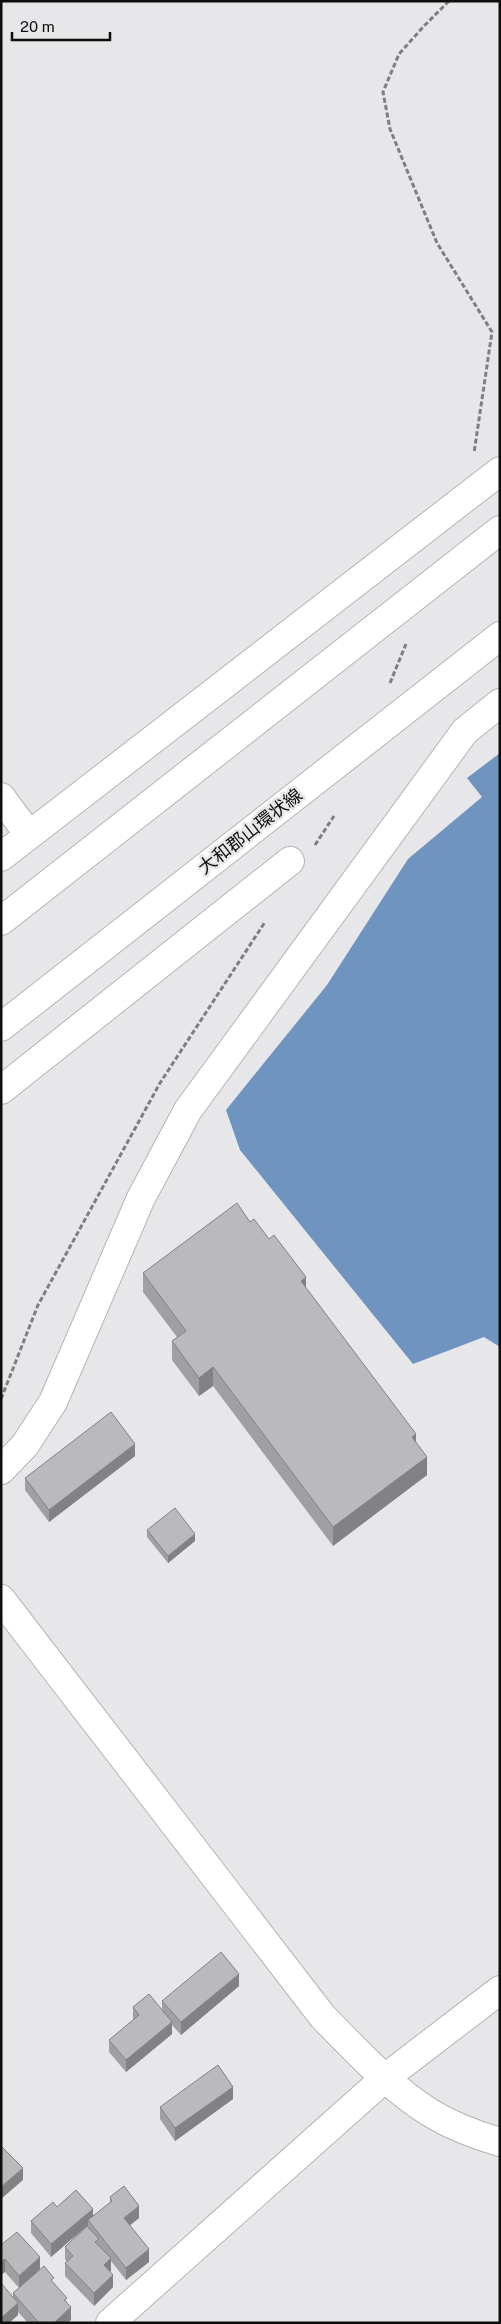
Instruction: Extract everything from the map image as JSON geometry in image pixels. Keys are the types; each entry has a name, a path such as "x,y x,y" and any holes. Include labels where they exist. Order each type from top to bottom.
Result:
{"street":[{"path":"1,857 500,471"},
{"path":"1,921 500,530"},
{"name":"大和郡山環状線","path":"1,1027 500,636"},
{"path":"1,1470 25,1445 53,1402 140,1198 188,1110 465,731 500,703"},
{"path":"1,797 29,835"},
{"path":"1,1090 290,861"},
{"path":"1,1599 323,2017 386,2078 429,2112 484,2137 500,2142"},
{"path":"110,2323 386,2078 500,1990"}],"path":[{"path":"449,1 399,54 383,92 390,129 437,244 492,332 467,497"},
{"path":"389,685 407,641"},
{"path":"1,1399 38,1305 160,1083 245,953"}],"water":[{"path":"500,753 500,1347 484,1337 413,1364 240,1150 226,1110 327,985 408,859 482,797 467,778"}],"building":[{"path":"237,1203 250,1222 254,1219 269,1239 274,1235 306,1277 301,1281 416,1434 412,1437 427,1457 333,1527 213,1367 199,1378 172,1341 186,1331 143,1273"},
{"path":"111,1412 135,1444 49,1510 25,1478"},
{"path":"175,1508 195,1534 168,1556 147,1530"},
{"path":"221,1952 239,1974 181,2022 162,2001"},
{"path":"149,1994 172,2022 126,2060 109,2040 139,2015 133,2007"},
{"path":"218,2065 233,2087 175,2128 160,2107"},
{"path":"1,2146 23,2168 1,2187"},
{"path":"124,2186 139,2206 124,2218 149,2249 126,2268 88,2220 112,2201 110,2197"},
{"path":"76,2190 93,2209 51,2244 31,2221 53,2202 57,2207"},
{"path":"87,2226 99,2239 95,2242 111,2258 104,2265 113,2275 94,2293 65,2263 73,2256 65,2247"},
{"path":"17,2232 40,2257 19,2276 5,2259 1,2262 1,2245"},
{"path":"44,2266 54,2278 51,2280 67,2298 64,2300 71,2307 54,2323 39,2323 13,2293"},
{"path":"1,2283 18,2303 1,2318"}]}
